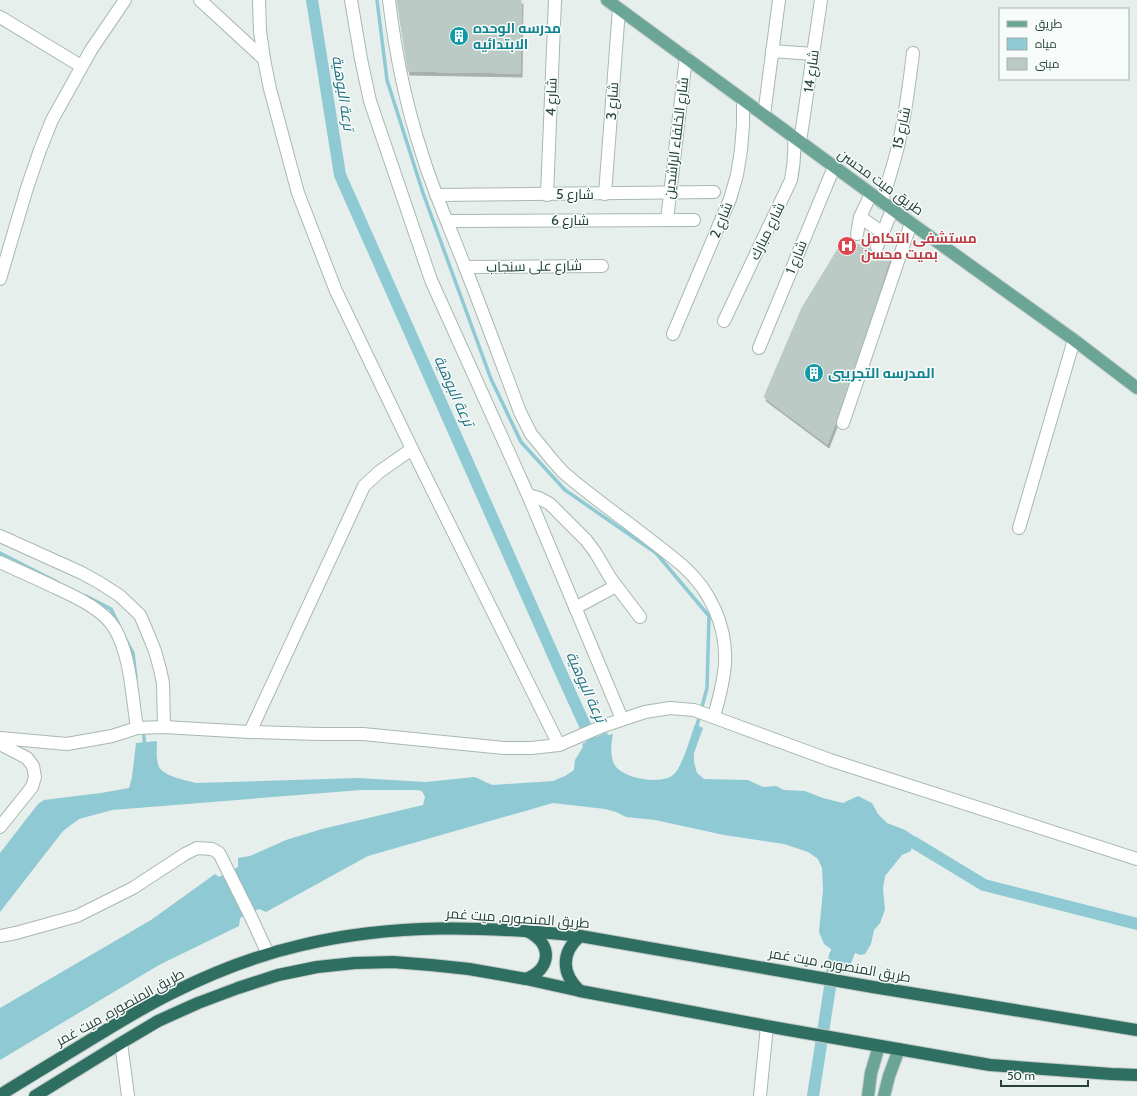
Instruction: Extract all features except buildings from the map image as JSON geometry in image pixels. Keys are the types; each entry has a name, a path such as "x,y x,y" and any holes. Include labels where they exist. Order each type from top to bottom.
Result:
{"highway":[{"name":"طريق المنصوره, ميت غمر","path":"0,1095 128,1017 173,992 220,971 268,954 302,945 370,932 405,929 440,928 580,936 874,987 1137,1030"},
{"path":"526,979 534,976 540,971 546,957 542,941 530,932"},
{"path":"580,936 573,942 568,950 566,959 568,977 580,990"},
{"path":"35,1096 158,1021 198,1003 238,988 278,975 317,967 355,963 393,962 469,969 783,1029 990,1064 1137,1075"}],"main road":[{"name":"طريق ميت محسن","path":"607,0 892,210 1074,340 1137,388"},
{"path":"868,1096 871,1073 878,1046"},
{"path":"884,1096 889,1076 899,1049"}],"street":[{"path":"0,278 40,150 52,120 90,50 125,0"},
{"path":"200,0 264,59"},
{"path":"351,0 370,101 432,280 528,495 622,719"},
{"path":"389,0 405,92 422,153 436,195 520,412 531,434 554,462 573,481 655,543 684,567 702,587 711,602 720,623 724,641 725,662 723,678 710,715"},
{"name":"شارع 4","path":"547,194 555,0"},
{"path":"764,115 779,0"},
{"name":"شارع 14","path":"797,139 813,54 821,0"},
{"path":"257,3 264,59 270,89 298,193 336,291 558,745"},
{"name":"شارع 3","path":"605,194 619,8"},
{"path":"0,17 81,66"},
{"path":"772,51 813,54"},
{"name":"شارع 15","path":"882,202 893,166 902,128 909,91 913,54"},
{"name":"شارع الخلفاء الراشدين","path":"667,220 686,57"},
{"name":"شارع 2","path":"673,334 737,175 743,125 743,100"},
{"name":"شارع مبارك","path":"724,321 790,180 794,166 797,139"},
{"name":"شارع 1","path":"759,348 834,166"},
{"name":"شارع 5","path":"436,195 714,192"},
{"path":"857,234 860,218 871,194"},
{"path":"877,247 892,210"},
{"path":"860,218 883,232"},
{"name":"شارع 6","path":"447,221 694,220"},
{"path":"843,423 911,223"},
{"name":"شارع على سنجاب","path":"465,267 602,266"},
{"path":"1019,528 1074,340"},
{"path":"250,732 364,486 379,472 412,449"},
{"path":"528,495 539,498 550,504 580,534 591,546 607,573 640,617"},
{"path":"0,536 76,570 100,583 120,596 140,615 153,646 163,683 161,727"},
{"path":"0,562 77,598 96,609 107,618 115,629 130,674 139,728"},
{"path":"575,608 616,586"},
{"path":"0,738 67,744 112,736 139,728 161,727 250,732 362,734 504,748 531,748 558,745 603,726 645,712 670,708 694,710 830,760 1137,859"},
{"path":"0,744 27,758 33,766 35,777 32,787 0,828"},
{"path":"0,936 21,932 77,916 133,888 185,854 197,848 212,849 219,852 268,954"},
{"path":"760,1096 767,1026"},
{"path":"121,1043 128,1096"}],"water":[{"path":"695,724 703,728 694,753 694,762 697,773 704,779 748,780 763,787 776,786 784,790 805,791 823,798 843,803 858,796 872,803 878,814 887,823 905,830 914,836 911,851 902,855 885,876 883,888 885,910 880,923 874,930 871,944 865,954 860,955 855,953 847,973 830,970 831,949 824,944 819,932 823,890 822,868 818,859 808,852 784,844 724,835 655,820 626,817 605,809 553,803 368,856 266,912 259,909 240,918 239,926 159,965 0,1060 0,1008 151,920 215,874 219,877 238,867 238,858 250,856 286,840 322,829 423,805 425,797 422,791 417,790 361,790 112,810 79,819 63,831 0,912 0,853 38,804 44,800 129,788 132,777 136,743 157,741 158,764 163,772 174,777 196,783 357,778 426,782 474,777 493,785 553,781 565,776 574,770 575,760 583,747 582,744 607,732 608,735 613,734 611,753 614,764 618,769 633,777 660,780 673,775 680,766"}],"waterway":[{"name":"ترعة البوهية","path":"312,0 340,175 598,754"},
{"path":"377,0 387,80 423,193 491,379 521,442 565,490 656,553 709,616 707,688 696,729"},
{"path":"0,553 57,582"},
{"path":"86,596 111,609 119,625"},
{"path":"125,638 133,653 136,678"},
{"path":"143,729 145,747"},
{"path":"897,840 913,842 984,885 1137,924"},
{"path":"813,1096 835,955"}],"place":[{"name":"مدرسه الوحده الابتدائيه","path":"459,36"},
{"name":"مستشفى التكامل بميت محسن","path":"847,246"},
{"name":"المدرسه التجريبى","path":"814,373"}]}
